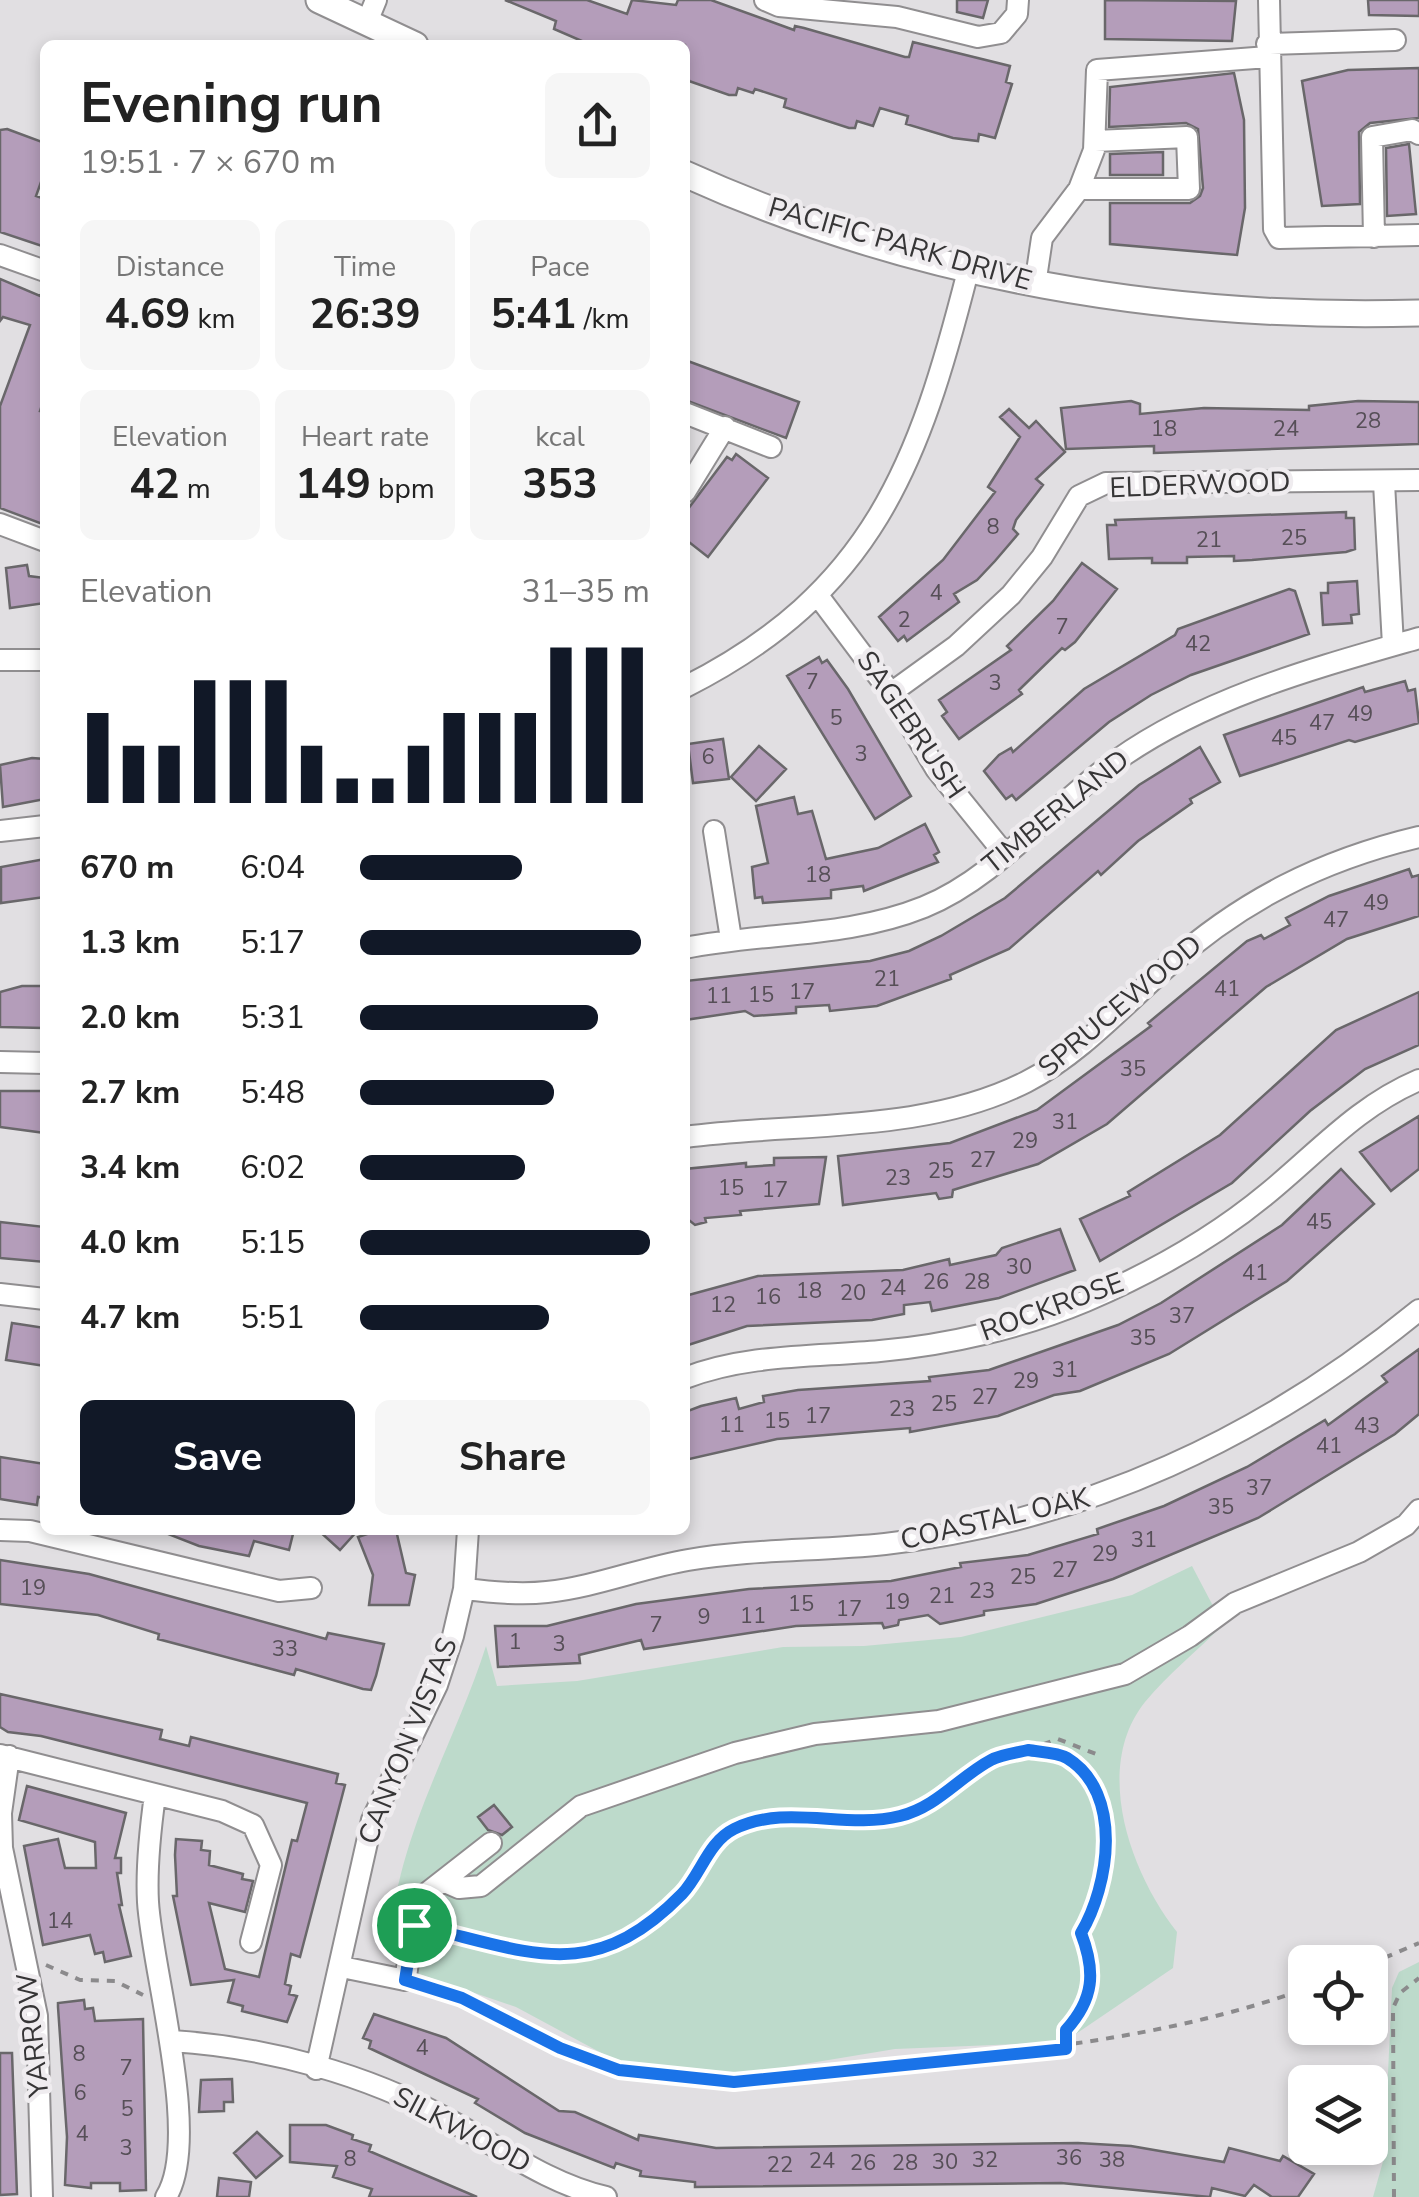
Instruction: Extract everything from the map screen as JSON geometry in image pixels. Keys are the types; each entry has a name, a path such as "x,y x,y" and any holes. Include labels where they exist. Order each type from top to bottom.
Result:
{"main road":[{"path":"319,0 371,11 409,40"},
{"name":"PACIFIC PARK DRIVE","path":"690,176 823,228 1035,285 1192,305 1419,313"}],"street":[{"path":"765,0 780,6 897,17 978,37 1001,33 1017,14 1018,0"},
{"path":"1269,0 1274,229 1279,238 1419,235"},
{"path":"1035,285 1042,238 1079,189 1094,142 1097,70 1395,40"},
{"path":"1374,237 1372,137 1412,130 1419,134"},
{"path":"1079,189 1188,189 1187,137 1094,142"},
{"path":"0,255 40,269"},
{"path":"690,684 729,665 819,597 874,527 905,474 932,404 968,270"},
{"path":"690,415 771,448"},
{"path":"690,484 725,427"},
{"name":"ELDERWOOD","path":"891,693 956,646 1011,595 1042,557 1079,496 1106,484 1419,480"},
{"path":"1384,483 1393,646"},
{"path":"1,527 40,539"},
{"name":"SAGEBRUSH","path":"819,597 891,693 936,769 1004,852"},
{"name":"TIMBERLAND","path":"690,947 731,939 822,934 875,924 926,906 966,885 1118,758 1188,717 1251,690 1419,638"},
{"path":"0,660 40,660"},
{"path":"0,832 40,827"},
{"path":"714,831 731,939"},
{"name":"SPRUCEWOOD","path":"690,1137 920,1117 986,1100 1030,1080 1080,1044 1172,962 1252,900 1309,870 1419,837"},
{"path":"0,1062 40,1064"},
{"name":"ROCKROSE","path":"690,1377 755,1360 882,1351 962,1338 1083,1302 1206,1237 1265,1196 1350,1118 1419,1080"},
{"path":"0,1294 40,1298"},
{"name":"COASTAL OAK","path":"464,1589 547,1592 689,1560 884,1544 957,1533 1098,1498 1206,1451 1281,1409 1356,1360 1419,1310"},
{"path":"442,1881 459,1888 481,1886 580,1806 734,1753 815,1734 939,1721 1125,1674 1190,1636 1235,1603 1360,1552 1406,1525 1419,1510"},
{"path":"0,1530 40,1534"},
{"path":"43,1535 279,1591 311,1588"},
{"name":"CANYON VISTAS","path":"316,2068 342,1967 349,1912 372,1820 437,1684 464,1589 468,1535"},
{"path":"4,1755 222,1811 253,1825 271,1865 251,1942"},
{"name":"YARROW","path":"4,1755 2,1848 40,2046 42,2197"},
{"path":"154,1795 148,1905 172,2042 177,2160 166,2197"},
{"path":"342,1967 405,1980 414,1925 427,1893 491,1842"},
{"name":"SILKWOOD","path":"172,2042 232,2045 390,2090 568,2192 606,2197"}],"path":[{"path":"414,1925 550,1956 574,1957 633,1938 693,1883 706,1857 728,1833 752,1821 777,1816 899,1816 934,1802 994,1758 1058,1739 1096,1754"},
{"path":"1028,1750 1066,1756 1089,1780 1102,1815 1106,1864 1101,1894 1081,1933 1090,1956 1092,1987 1082,2012 1066,2030 1066,2049"},
{"path":"1388,1956 1419,1943"},
{"path":"27,1970 52,1965 80,1980 115,1981 134,1994 164,1993"},
{"path":"1394,2197 1394,2008 1400,1993 1419,1978"},
{"path":"405,1980 462,1998 560,2048 619,2070 734,2082 1066,2049 1204,2020 1288,1994"}],"green space":[{"path":"1192,1566 1223,1625 1145,1702 1129,1728 1121,1758 1124,1820 1133,1851 1145,1881 1177,1932 1173,1968 1064,2042 895,2049 737,2075 620,2063 516,2007 419,1974 390,1954 393,1914 412,1835 486,1646 497,1686 577,1681 783,1647 864,1646 961,1637 1132,1595"},
{"path":"1419,1962 1419,2197 1373,2197 1382,2165 1388,2165 1392,1988 1399,1972"}],"building":[{"path":"505,0 587,0 627,14 632,0 676,5 678,0 711,0 794,30 795,26 804,28 905,57 909,57 913,42 1010,66 1006,82 1012,84 995,138 979,134 978,141 953,138 906,124 908,116 880,108 873,126 857,121 855,128 849,128 784,107 786,99 755,89 753,93 738,88 736,95 729,95 690,81 690,40 579,40 554,29 556,21"},
{"path":"957,0 988,0 983,18 957,12"},
{"path":"1105,0 1236,1 1232,41 1105,39"},
{"path":"1368,0 1419,0 1419,16 1369,15"},
{"path":"1419,68 1419,118 1370,123 1359,132 1360,204 1322,206 1302,81 1348,70"},
{"path":"1234,73 1244,120 1245,208 1237,255 1110,244 1110,203 1190,203 1203,188 1198,129 1186,123 1109,127 1110,87"},
{"path":"0,130 40,141 40,185 36,196 40,197 40,245 0,232"},
{"path":"1409,144 1416,214 1387,216 1386,148"},
{"path":"1163,152 1163,175 1110,175 1110,154"},
{"path":"0,279 40,296 40,523 0,508 0,406 30,325 3,317 0,321"},
{"path":"690,362 799,402 786,438 690,402"},
{"path":"1131,401 1140,404 1140,414 1204,408 1309,410 1309,406 1358,401 1419,402 1419,444 1154,453 1154,446 1066,449 1061,408"},
{"path":"1009,409 1029,428 1036,421 1065,452 1036,479 1043,485 1016,520 1013,529 1018,534 977,580 954,594 959,602 907,641 904,636 898,641 879,617 943,560 995,492 988,487 1020,437 1000,417"},
{"path":"736,454 768,478 708,557 690,543 690,506 727,457 732,460"},
{"path":"1346,512 1346,518 1354,518 1355,549 1346,552 1234,561 1234,556 1187,557 1187,563 1152,563 1152,558 1109,559 1107,525 1116,525 1115,520"},
{"path":"1082,563 1117,589 1075,642 1065,650 1062,648 1019,690 1022,694 959,739 942,716 947,712 939,700 1011,650 1007,646 1053,601"},
{"path":"27,565 29,576 40,577 40,604 10,608 6,568"},
{"path":"1357,581 1359,614 1351,615 1352,623 1323,625 1321,593 1328,593 1328,583"},
{"path":"1289,589 1295,591 1309,634 1191,675 1151,695 1109,722 1016,800 1012,795 1006,799 984,771 999,755 1011,748 1013,752 1084,689 1175,635 1178,629"},
{"path":"819,657 822,663 827,660 848,689 911,796 875,819 787,676"},
{"path":"1405,681 1408,691 1415,689 1419,723 1355,742 1349,740 1240,776 1224,735 1363,687 1365,692"},
{"path":"723,739 729,779 693,783 690,744"},
{"path":"759,746 786,769 756,801 731,777"},
{"path":"1200,747 1220,782 1190,799 1192,803 1138,841 1101,875 1098,871 1009,949 950,975 951,979 877,1006 830,1011 829,1005 796,1007 796,1013 754,1016 745,1011 690,1019 690,980 870,961 909,951 941,936 1005,898 1139,785"},
{"path":"40,759 40,800 3,807 0,765"},
{"path":"794,797 798,814 812,811 826,859 878,848 925,824 939,852 934,855 938,862 864,891 863,886 831,890 831,898 763,903 762,897 755,898 752,867 768,863 756,806"},
{"path":"40,860 40,898 1,903 1,867"},
{"path":"1409,869 1412,877 1419,875 1419,916 1347,939 1266,987 1107,1124 1038,1164 953,1190 952,1197 939,1199 936,1193 843,1205 838,1156 950,1143 1037,1110 1151,1026 1148,1023 1247,941 1261,935 1264,939 1290,925 1286,918 1329,896"},
{"path":"40,986 40,1028 0,1027 0,992"},
{"path":"1419,992 1419,1045 1365,1069 1310,1111 1232,1183 1100,1261 1080,1219 1130,1196 1128,1192 1220,1135 1336,1030"},
{"path":"0,1091 40,1091 40,1132 0,1127"},
{"path":"1419,1116 1419,1169 1391,1191 1360,1152"},
{"path":"826,1157 819,1204 740,1211 741,1215 705,1218 706,1222 695,1225 690,1221 690,1169 746,1163 746,1167 774,1165 774,1158"},
{"path":"1341,1169 1374,1204 1287,1281 1169,1354 1080,1391 1054,1395 998,1416 910,1432 910,1428 777,1439 690,1459 690,1410 736,1398 739,1409 764,1402 763,1396 798,1390 930,1381 929,1377 989,1370 1118,1325 1161,1303 1282,1225"},
{"path":"0,1222 40,1226 40,1262 0,1258"},
{"path":"1060,1229 1075,1270 999,1298 932,1311 930,1302 904,1305 904,1314 872,1320 747,1326 690,1344 690,1295 758,1276 903,1270 949,1259 950,1265 996,1255 1002,1248"},
{"path":"12,1323 40,1327 40,1365 6,1360"},
{"path":"1419,1349 1419,1414 1395,1434 1258,1518 1113,1579 1036,1604 984,1611 984,1615 940,1624 928,1615 899,1620 898,1625 884,1628 882,1623 796,1626 644,1649 641,1640 579,1655 580,1663 498,1667 495,1626 547,1626 636,1604 749,1589 891,1581 961,1567 960,1563 1028,1555 1098,1534 1097,1529 1164,1506 1247,1467 1325,1420 1328,1425 1387,1382 1382,1376"},
{"path":"0,1457 40,1463 37,1505 0,1499"},
{"path":"171,1535 293,1535 289,1550 254,1541 249,1556 199,1546"},
{"path":"324,1535 354,1535 340,1550"},
{"path":"397,1535 406,1573 415,1575 409,1605 369,1605 373,1575 358,1537"},
{"path":"0,1560 89,1574 326,1639 328,1633 384,1644 376,1676 371,1690 363,1689 296,1669 294,1675 158,1639 159,1634 98,1615 0,1604"},
{"path":"0,1694 162,1730 160,1739 189,1746 191,1737 338,1774 336,1783 345,1785 300,1957 291,1954 285,1984 291,1986 289,1994 297,1996 287,2022 242,2011 243,2006 228,2002 234,1980 191,1985 173,1896 177,1896 176,1839 202,1841 201,1850 210,1851 209,1865 243,1874 242,1879 253,1881 245,1912 209,1903 225,1969 259,1977 292,1840 297,1841 307,1803 41,1736 8,1732 0,1727"},
{"path":"27,1786 126,1813 115,1858 121,1858 121,1873 117,1873 119,1905 131,1956 105,1962 103,1952 95,1954 90,1935 43,1945 24,1846 58,1839 65,1868 96,1868 95,1842 19,1820"},
{"path":"494,1805 512,1827 502,1835 488,1830 478,1817"},
{"path":"84,2000 85,2009 93,2008 95,2021 143,2019 146,2190 120,2191 120,2183 91,2183 91,2188 65,2185 67,2137 58,2003"},
{"path":"374,2014 446,2038 559,2111 575,2112 638,2140 639,2135 716,2148 1078,2143 1131,2146 1224,2162 1229,2148 1280,2161 1283,2156 1288,2165 1298,2165 1314,2174 1298,2197 1272,2197 1254,2185 1245,2196 1212,2188 1210,2197 1061,2183 695,2187 695,2182 640,2176 641,2171 616,2163 614,2168 525,2133 475,2103 478,2099 369,2048 371,2041 363,2038"},
{"path":"0,2053 12,2053 17,2194 0,2195"},
{"path":"232,2079 233,2102 224,2102 224,2111 199,2112 201,2080"},
{"path":"290,2125 326,2125 353,2135 352,2139 371,2145 369,2151 477,2197 369,2197 372,2189 333,2177 337,2166 290,2162"},
{"path":"257,2132 282,2156 256,2178 234,2153"},
{"path":"219,2178 251,2182 249,2197 217,2197"}],"route":[{"path":"1028,1750 1066,1756 1089,1780 1102,1815 1106,1864 1101,1894 1081,1933 1090,1956 1092,1987 1082,2012 1066,2030 1066,2049 734,2082 619,2070 560,2048 462,1998 405,1980 414,1925 550,1956 574,1957 606,1948 633,1938 670,1906 693,1883 706,1857 728,1833 752,1821 777,1816 899,1816 934,1802 994,1758 1028,1750"}]}
